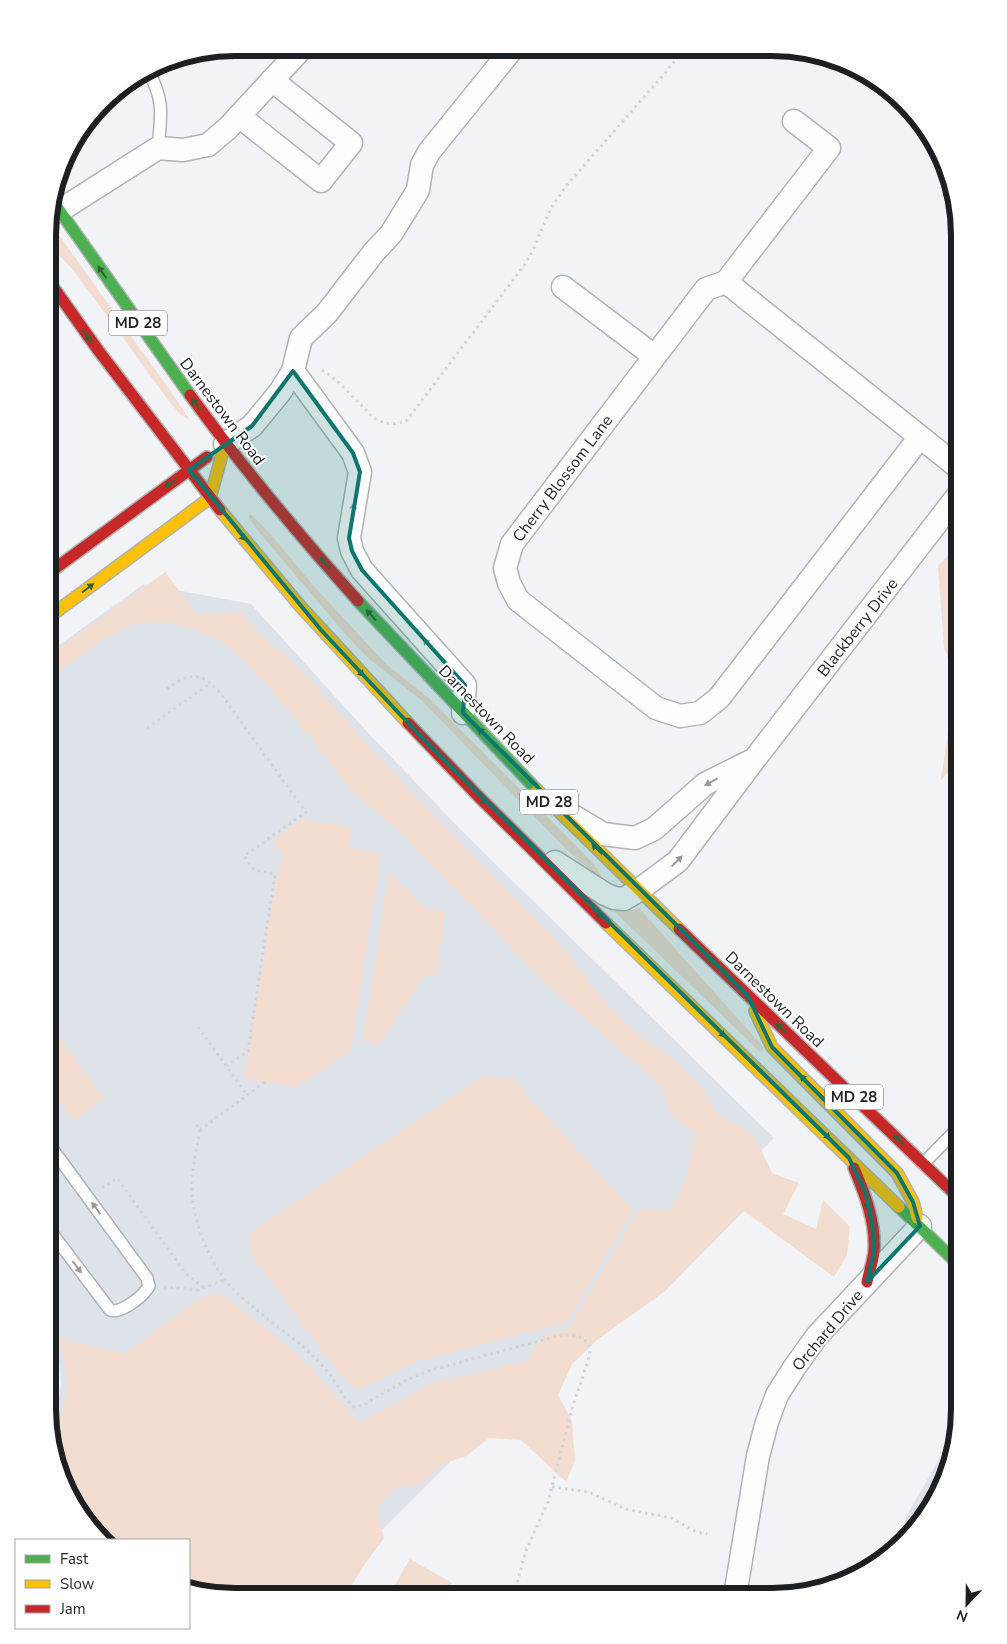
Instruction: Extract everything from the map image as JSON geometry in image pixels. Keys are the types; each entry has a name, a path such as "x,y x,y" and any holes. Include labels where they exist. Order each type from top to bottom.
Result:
{"main road":[{"name":"Darnestown Road","path":"59,209 225,444 269,499 357,600 463,714 551,804 951,1190"},
{"name":"MD 28","path":"56,292 74,319 210,498 321,630 522,841 951,1257"},
{"path":"56,568 225,444"},
{"path":"56,611 210,498 225,444"},
{"path":"748,996 772,1047 897,1173 913,1202 920,1226 945,1234"},
{"path":"849,1158 866,1195 872,1224 874,1251 867,1282"}],"street":[{"path":"225,444 252,426 280,392 293,371 301,338 328,313 374,252 391,234 418,190 422,165 429,152 506,56"},
{"path":"59,203 158,148 183,150 208,145 228,128 294,57"},
{"path":"239,116 321,181 352,143 272,80"},
{"path":"794,121 829,148 726,282 951,462"},
{"name":"Cherry Blossom Lane","path":"726,282 706,289 512,544 505,568 509,583 518,600 656,708 680,716 700,713 720,698 920,437"},
{"path":"563,287 654,356"},
{"path":"293,371 356,459 360,472 349,538 352,551 362,570 465,685 463,714"},
{"name":"Blackberry Drive","path":"522,841 610,896 624,899 678,861 951,504"},
{"name":"Blackberry Drive","path":"551,804 604,834 635,838 654,829 705,784 754,760"},
{"name":"Orchard Drive","path":"736,1588 758,1456 772,1408 785,1382 806,1351 920,1226"}],"lane":[{"path":"151,77 162,109 158,148"},
{"path":"923,1164 951,1135"},
{"path":"56,1154 147,1278 148,1286 145,1292 122,1310 110,1310 56,1239"}],"path":[{"path":"293,371 316,366 329,374 374,418 398,424 406,421 523,267 532,252 551,208 566,186 678,56"},
{"path":"167,689 188,676 202,677 211,683 221,694 306,812 244,856 254,870 275,874 248,1050 226,1066"},
{"path":"147,728 211,683"},
{"path":"198,1027 247,1095"},
{"path":"265,1082 200,1130 192,1179 194,1207 198,1223 224,1280 317,1360 333,1379 348,1402 354,1406 364,1405 404,1381 440,1367 553,1336 568,1334 580,1337 588,1343 590,1350 588,1361 572,1409 552,1487 545,1510 525,1553 516,1588"},
{"path":"196,1125 200,1130"},
{"path":"56,1127 59,1131"},
{"path":"98,1185 104,1188 117,1178 186,1274 205,1288"},
{"path":"148,1286 191,1290 205,1288 224,1280"},
{"path":"552,1487 589,1492 625,1509 671,1518 697,1532 707,1534"}],"highlighted area":[{"path":"293,371 353,453 360,472 349,538 352,551 362,570 465,685 463,713 748,996 772,1047 897,1173 913,1202 920,1226 867,1282 874,1251 872,1224 866,1195 849,1158 423,739 321,630 189,470 252,426"}],"shaded area":[{"path":"56,231 176,399 188,419 181,415 169,401 74,271 56,252"},
{"path":"249,515 252,515 273,537 312,584 386,664 430,699 594,864 602,877 598,877 567,850 422,701 368,658 346,635 258,531"},
{"path":"951,552 951,666 944,648 938,566"},
{"path":"165,572 198,615 240,612 263,638 299,668 441,823 558,942 599,995 619,1017 644,1039 674,1060 700,1085 716,1113 754,1135 772,1173 799,1183 783,1214 816,1229 823,1200 850,1226 847,1255 834,1277 744,1211 665,1291 597,1340 572,1364 558,1395 572,1421 575,1461 566,1482 521,1440 489,1438 466,1456 441,1465 420,1485 396,1487 377,1508 384,1538 350,1588 235,1588 190,1582 190,1539 113,1539 86,1508 70,1477 62,1455 58,1428 67,1392 65,1365 59,1338 124,1354 200,1298 219,1292 302,1358 359,1423 430,1384 527,1361 543,1335 568,1329 639,1209 670,1210 688,1174 695,1133 670,1114 664,1088 549,987 395,827 351,791 313,740 251,667 224,643 193,629 164,622 134,624 104,639 56,673 56,650"},
{"path":"144,584 251,604 371,736 462,831 774,1138 324,1588 235,1588 190,1582 190,1539 113,1539 86,1508 70,1477 62,1455 56,1411 61,1383 56,1343 56,647"},
{"path":"951,713 951,769 941,780"},
{"path":"302,819 352,827 349,848 381,854 351,1051 297,1087 244,1079 279,863 285,858 272,841"},
{"path":"389,872 425,908 445,911 436,975 426,974 379,1044 363,1041"},
{"path":"609,904 624,910 639,908 764,1048 760,1052 617,914"},
{"path":"56,1032 104,1098 74,1121 56,1096"},
{"path":"482,1077 512,1079 633,1210 567,1322 418,1361 360,1389 350,1385 323,1352 251,1253 249,1233"},
{"path":"947,1446 937,1477 927,1498 904,1529 906,1517"},
{"path":"410,1559 452,1583 449,1588 393,1588"}],"traffic: fast":[{"path":"58,209 190,395"},
{"path":"358,601 537,790"},
{"path":"899,1207 951,1257"}],"traffic: slow":[{"path":"56,612 210,498 225,444"},
{"path":"220,510 300,606 408,723"},
{"path":"537,790 679,929"},
{"path":"606,923 899,1207"},
{"path":"755,1011 772,1047 897,1173 913,1202 917,1218"}],"traffic: jam":[{"path":"56,291 98,350 220,510"},
{"path":"190,395 271,500 358,601"},
{"path":"56,568 207,457"},
{"path":"408,723 477,795 606,923"},
{"path":"679,929 951,1190"},
{"path":"854,1168 866,1198 873,1230 874,1251 867,1282"}]}
